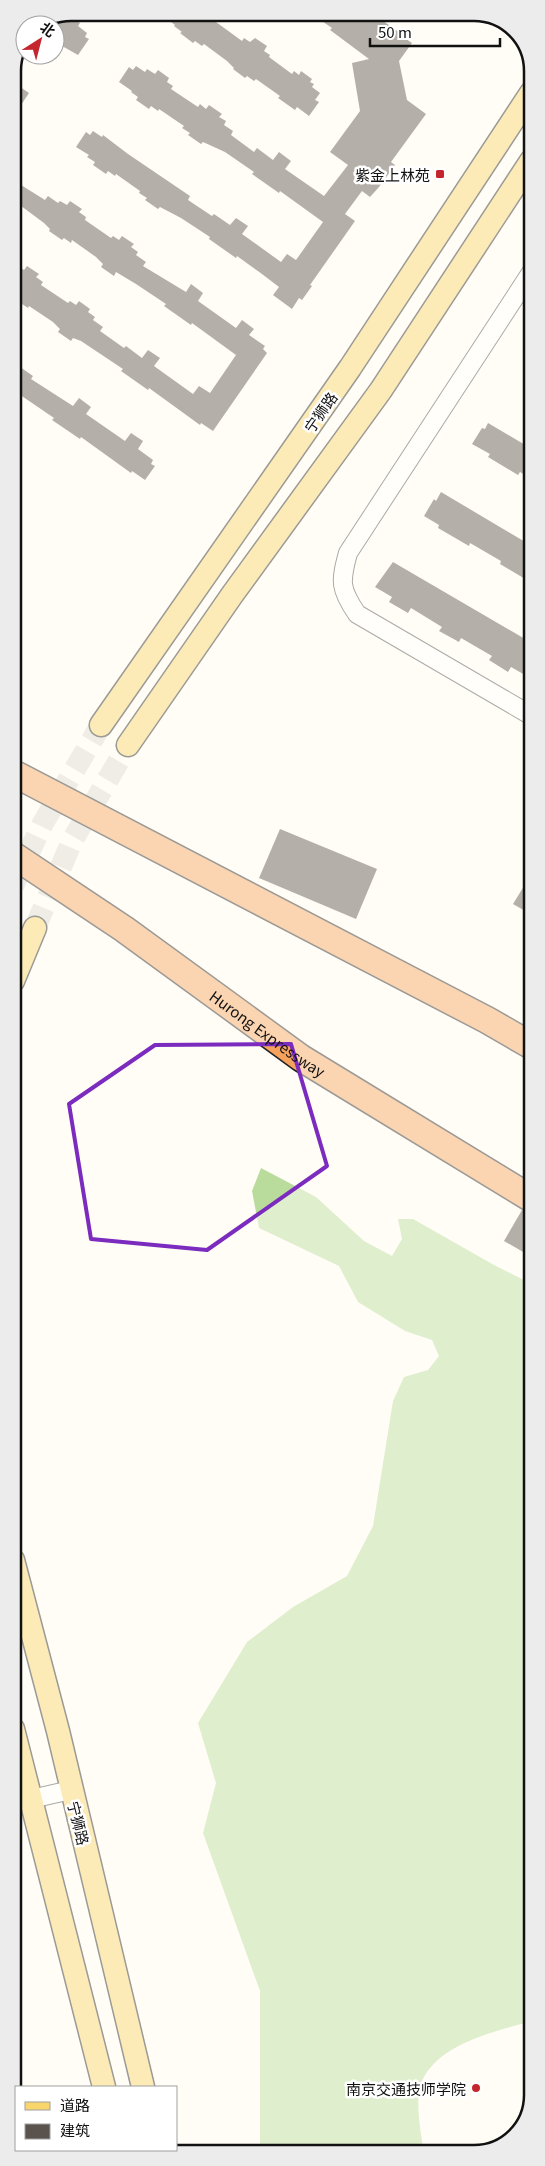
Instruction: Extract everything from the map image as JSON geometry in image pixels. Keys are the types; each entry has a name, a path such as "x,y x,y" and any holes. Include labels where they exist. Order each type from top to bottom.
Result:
{"highway":[{"path":"21,777 180,858 524,1041"},
{"name":"Hurong Expressway","path":"21,859 124,929 301,1058 524,1194"}],"main road":[{"name":"宁狮路","path":"101,725 350,368 524,104"},
{"path":"128,745 232,595 381,390 524,173"},
{"path":"21,962 35,928"},
{"name":"宁狮路","path":"21,1592 132,2035 143,2086"},
{"path":"22,1799 104,2086"}],"street":[{"path":"524,283 348,553 342,574 345,596 357,614 524,711"},
{"path":"22,1799 71,1790"}],"highlighted area":[{"path":"291,1044 327,1166 207,1250 91,1239 69,1104 155,1045"}],"green space":[{"path":"261,1168 316,1197 364,1241 392,1256 402,1239 398,1219 413,1219 524,1280 524,2023 470,2040 441,2057 430,2068 422,2081 419,2097 419,2116 423,2145 260,2145 260,1991 203,1833 216,1783 198,1723 247,1642 293,1607 347,1576 373,1526 393,1401 404,1377 428,1370 439,1356 432,1340 405,1331 358,1302 339,1266 259,1228 252,1191"}],"building":[{"path":"77,21 80,23 78,26 87,33 85,37 89,39 78,55 65,48 65,22"},
{"path":"170,21 216,21 242,41 244,38 250,42 255,38 267,46 264,51 270,55 269,57 292,74 294,71 299,75 301,71 312,79 310,82 314,84 312,87 320,93 315,100 319,102 309,116 297,107 295,110 278,98 280,96 256,79 254,81 247,76 245,78 233,69 227,61 204,44 202,46 195,41 193,43 180,33 182,32"},
{"path":"322,21 383,21 407,38 412,43 399,61 407,100 426,114 391,162 395,165 379,187 370,197 362,191 345,214 355,221 310,285 312,286 302,300 299,298 292,309 273,295 279,287 262,274 237,256 236,258 209,239 210,237 181,218 160,207 158,209 145,200 147,198 139,193 140,191 116,174 115,176 108,171 106,174 93,165 95,162 87,157 89,155 76,147 86,132 90,135 93,131 102,137 103,135 190,196 188,200 212,216 214,214 230,225 236,218 248,226 242,234 281,262 287,254 296,260 323,222 280,191 279,193 252,174 254,172 225,152 203,142 201,144 188,135 190,133 182,128 184,126 159,109 158,111 151,106 149,109 136,100 138,97 132,91 119,82 129,67 133,70 136,66 145,72 147,69 155,74 158,70 169,78 167,82 173,86 171,89 198,107 200,104 206,109 209,105 222,114 219,117 226,121 224,125 233,131 231,135 254,152 257,148 273,160 279,152 291,161 285,169 324,196 348,165 330,152 360,111 352,63 369,59 330,30 332,28"},
{"path":"21,88 29,93 21,105"},
{"path":"21,185 45,200 48,196 58,203 60,201 67,205 70,201 82,209 79,212 86,217 85,220 111,238 113,236 119,240 122,236 134,244 131,247 138,252 136,255 146,262 143,266 186,292 191,284 203,293 198,301 236,328 242,320 254,329 249,335 265,346 263,349 267,353 213,431 201,423 200,425 149,388 148,390 121,371 123,369 81,341 73,338 71,341 58,332 60,329 53,322 29,306 28,308 21,303 21,268 24,270 27,266 39,274 36,277 43,282 41,285 68,303 70,301 76,305 79,301 90,309 88,312 95,317 93,320 103,327 100,331 124,348 126,346 142,358 148,350 160,358 154,366 193,394 199,386 210,393 236,355 192,323 191,325 164,306 166,304 136,284 116,272 114,276 101,267 103,264 96,257 72,240 71,243 64,238 62,240 49,231 50,229 21,206"},
{"path":"21,368 33,376 31,379 73,406 79,398 91,407 86,414 125,441 131,433 143,441 138,449 153,460 151,464 155,466 145,480 132,471 131,473 81,437 80,439 52,420 54,418 21,395"},
{"path":"488,423 524,444 524,474 520,472 518,475 488,457 490,454 472,444 482,428 485,429"},
{"path":"441,492 524,541 524,578 500,564 501,561 470,543 469,546 438,528 439,525 424,516 434,499 436,501"},
{"path":"393,562 524,638 524,674 511,667 508,672 489,660 492,656 461,638 459,642 439,631 442,627 411,608 408,613 389,602 392,597 375,587"},
{"path":"280,829 377,869 356,919 259,878"},
{"path":"524,886 524,910 513,904"},
{"path":"522,1210 524,1211 524,1252 504,1241"}],"tunnel":[{"path":"21,869 43,823 101,725"},
{"path":"35,928 72,841 128,745"}],"place":[{"name":"紫金上林苑","path":"440,174"},
{"name":"南京交通技师学院","path":"476,2088"}]}
